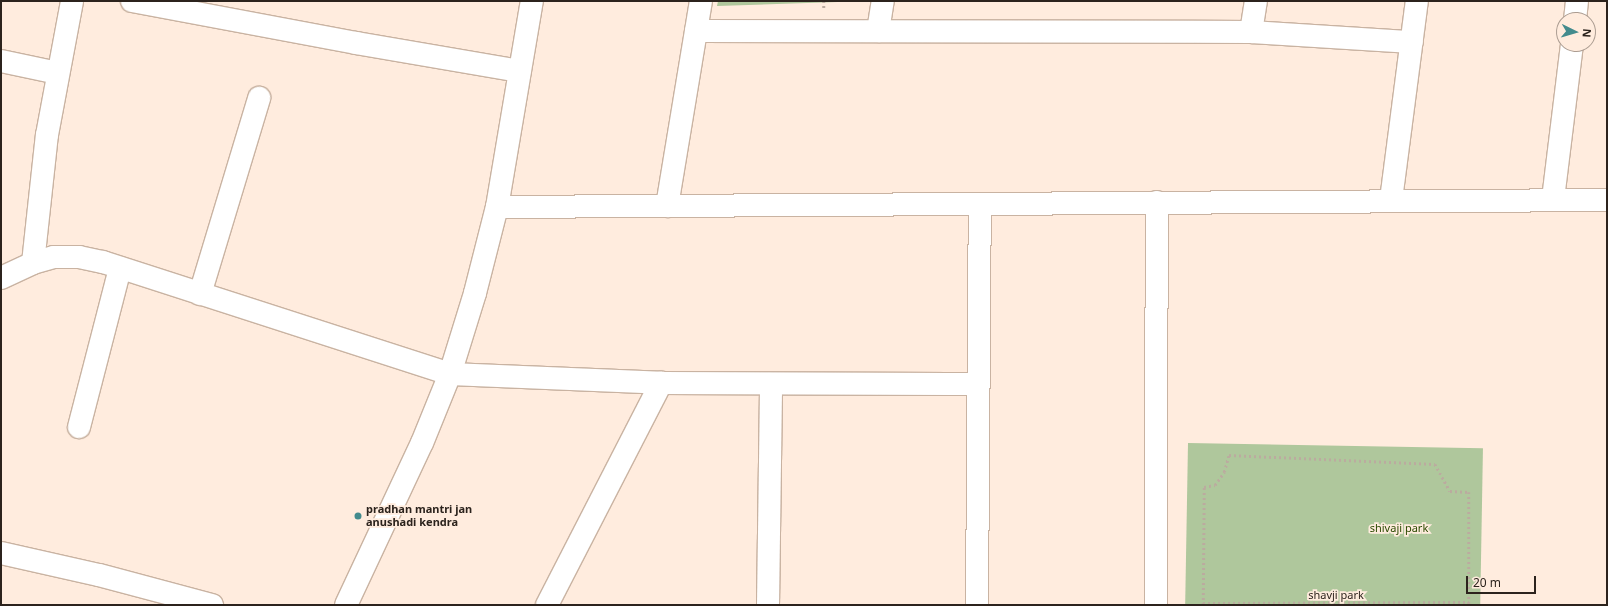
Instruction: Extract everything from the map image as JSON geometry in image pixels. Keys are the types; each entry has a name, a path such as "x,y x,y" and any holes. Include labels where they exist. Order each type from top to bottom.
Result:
{"street":[{"path":"33,263 47,135 72,1"},
{"path":"132,1 356,43 520,71"},
{"path":"346,605 422,443 450,374 475,293 498,207 532,1"},
{"path":"667,206 701,1"},
{"path":"878,31 883,1"},
{"path":"1251,32 1256,1"},
{"path":"1391,200 1418,1"},
{"path":"1576,12 1577,1"},
{"path":"696,31 1251,32 1412,42"},
{"path":"1553,199 1571,52"},
{"path":"1,61 58,73"},
{"path":"200,294 259,98"},
{"path":"498,207 1391,200 1607,200"},
{"path":"1156,605 1157,202"},
{"path":"977,605 980,204"},
{"path":"1,278 33,263 54,257 79,257 120,268 450,374 661,383 978,384"},
{"path":"79,427 120,268"},
{"path":"547,605 661,383"},
{"path":"768,605 771,384"},
{"path":"1,553 212,605"}],"path":[{"path":"1203,604 1204,487 1215,485 1224,472 1229,455 1435,464 1450,491 1468,492 1469,603"},
{"name":"shavji park","path":"1203,604 1469,603"}],"green space":[{"path":"718,1 868,1 717,6"},
{"name":"shivaji park","path":"1188,443 1483,448 1480,605 1185,605"}],"place":[{"name":"pradhan mantri jan anushadi kendra","path":"358,516"}]}
